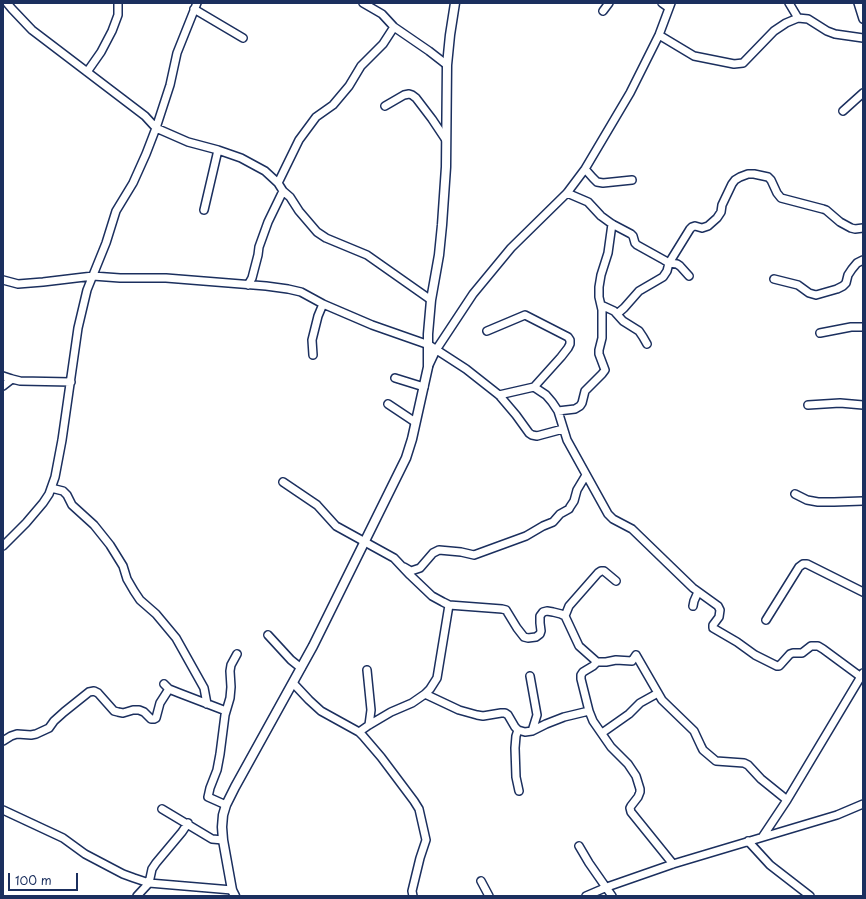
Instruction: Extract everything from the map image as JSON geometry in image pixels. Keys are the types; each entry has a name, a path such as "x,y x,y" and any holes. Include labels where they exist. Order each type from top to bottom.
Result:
{"main road":[{"path":"234,893 223,840 222,826 226,805 313,646 406,458 424,387 428,367 428,334 431,300 442,225 446,167 447,65 455,3"}],"street":[{"path":"7,3 32,30 145,116 156,128 188,142 241,158 265,171 290,197 317,232 326,238 367,255 431,300"},
{"path":"87,72 101,52 112,31 118,15 118,3"},
{"path":"363,3 382,14 394,28 430,51 447,65"},
{"path":"603,11 609,3"},
{"path":"428,367 436,350 473,294 506,254 567,193 585,169 627,98 659,35 670,5 662,3"},
{"path":"790,3 798,18"},
{"path":"858,3 863,19"},
{"path":"3,546 26,523 49,494 55,477 59,457 78,328 87,290 106,243 116,211 133,183 156,128 170,85 177,53 195,6 243,38"},
{"path":"659,35 694,56 734,64 743,63 774,31 786,22 798,18 808,18 826,31 835,34 863,38"},
{"path":"278,183 299,140 316,118 333,105 349,86 361,66 383,44 394,28"},
{"path":"843,111 863,93"},
{"path":"385,106 404,95 412,95 416,98 446,140"},
{"path":"204,210 218,150"},
{"path":"585,169 597,182 603,183 632,180"},
{"path":"617,314 639,291 663,277 667,271 669,263 692,227 695,226 702,228 708,226 717,218 721,212 722,205 732,184 740,176 754,174 768,177 781,198 826,210 840,222 851,228 863,228"},
{"path":"248,285 252,278 259,247 268,222 283,191"},
{"path":"567,193 588,202 601,216 612,224 631,234 635,243 669,263 677,264 689,276"},
{"path":"558,411 575,409 580,406 585,391 605,370 599,354 602,338 602,310 599,297 599,287 608,253 612,224"},
{"path":"774,279 798,285 809,293 816,295 843,286 846,283 848,275 852,269 857,263 863,260"},
{"path":"3,280 18,284 93,276 166,278 288,289 301,292 372,325 429,345 466,369 499,395 532,435 537,436 563,429"},
{"path":"313,355 312,340 318,316 324,304"},
{"path":"601,305 611,309 623,321 639,332 647,344"},
{"path":"487,331 525,315 568,337 570,340 568,348 554,366 534,387 499,395"},
{"path":"820,333 851,327 863,327"},
{"path":"3,376 12,379 31,381 71,382"},
{"path":"395,378 424,387"},
{"path":"3,386 12,379"},
{"path":"534,387 546,395 558,411 567,440 608,514 613,519 632,529 693,588 718,606 720,610 719,617 713,625 713,628 737,642 755,655 775,665 779,666 790,654 802,653 814,645 823,649 862,675 787,800 763,836"},
{"path":"808,405 840,403 863,405"},
{"path":"388,404 415,422"},
{"path":"402,566 411,570 420,568 433,553 439,550 474,555 526,536 553,522 560,514 570,507 574,502 577,490 586,475"},
{"path":"282,482 317,505 336,526 394,558 432,596 449,605 506,610 517,628 524,636 528,638 536,637 540,634 540,616 543,612 554,612 565,616 579,646 597,662 616,660 632,661 636,655 662,700 694,731 700,746 711,757 716,761 744,763 748,765 761,779 787,800"},
{"path":"51,488 67,495 72,505 94,525 110,545 123,566 127,579 140,600 156,614 176,638 204,688 207,704"},
{"path":"795,494 807,500 818,502 863,500"},
{"path":"766,620 799,567 803,564 807,564 863,592"},
{"path":"565,616 569,606 598,573 604,571 616,581"},
{"path":"693,606 698,592"},
{"path":"360,732 391,712 412,703 425,694 430,688 436,678 449,605"},
{"path":"268,635 291,660 301,668"},
{"path":"226,805 208,797 217,770 226,711 230,698 231,665 237,654"},
{"path":"597,662 581,675 589,710 593,720 611,747 628,764 636,776 640,792 630,808 631,812 673,864"},
{"path":"367,670 371,710 369,725"},
{"path":"530,676 536,715 532,732"},
{"path":"293,683 321,711 360,732 381,757 419,809 426,840 412,891 413,896"},
{"path":"3,741 18,734 31,735 49,728 64,712 89,692 94,691 98,693 114,711 123,713 139,710 144,712 151,719 156,718 167,686 226,711"},
{"path":"425,694 460,710 477,715 483,716 505,713 518,730 526,732 532,732 546,724 564,717 589,710"},
{"path":"602,733 629,714 640,703 658,694"},
{"path":"518,730 515,748 516,777 519,791"},
{"path":"586,896 673,864 837,815 863,804"},
{"path":"162,809 212,838 223,840"},
{"path":"3,810 63,838 85,854 123,874 149,883 234,893"},
{"path":"137,896 149,883 152,869 156,863 188,823"},
{"path":"748,841 770,864 810,896"},
{"path":"579,846 612,896"},
{"path":"481,881 489,896"}]}
